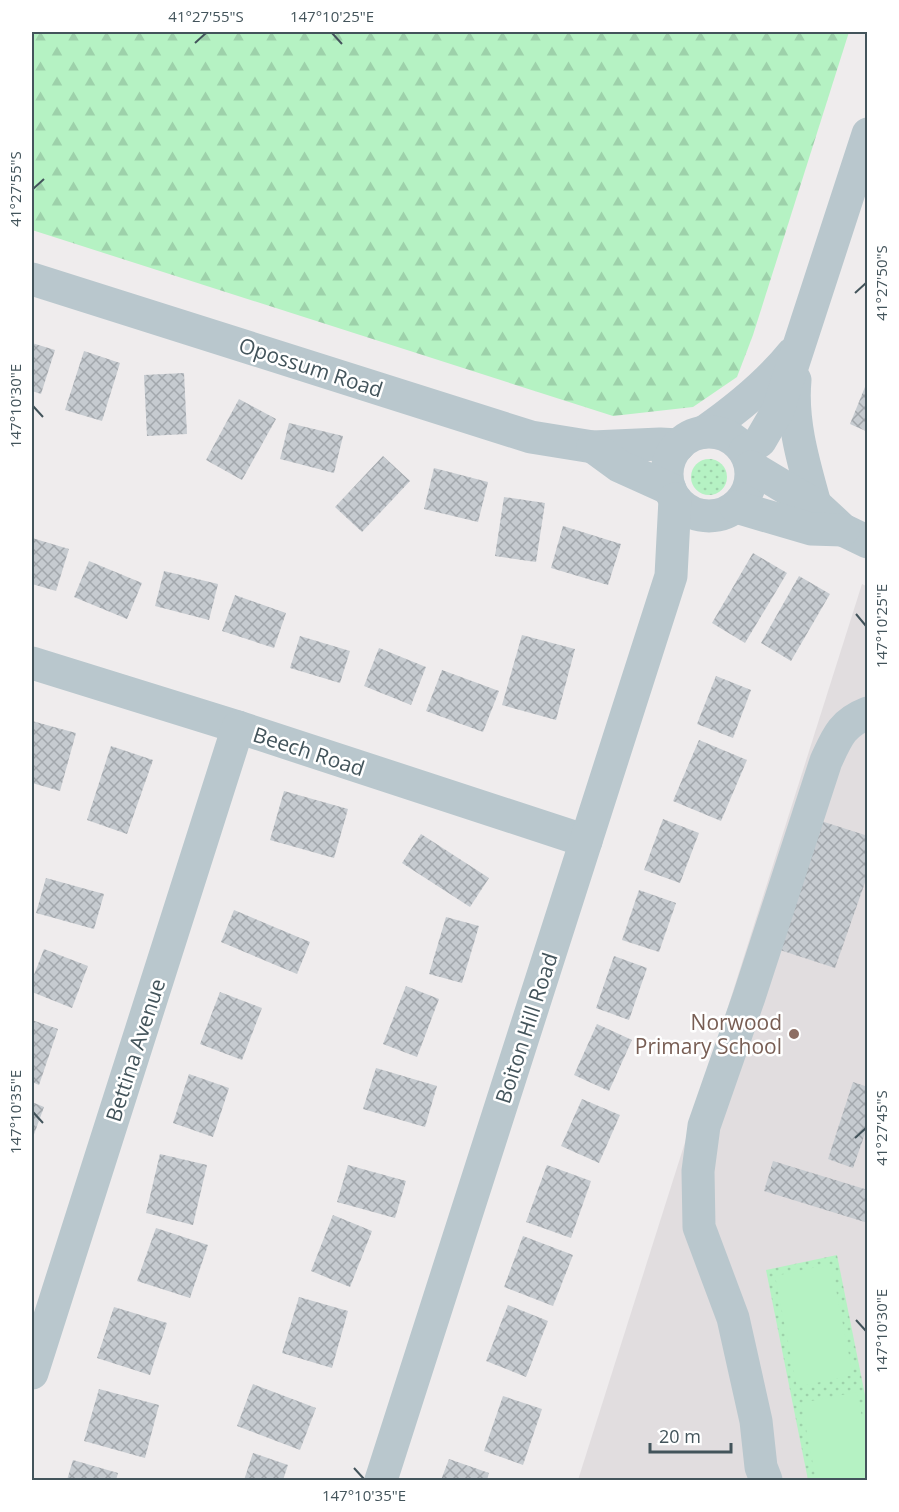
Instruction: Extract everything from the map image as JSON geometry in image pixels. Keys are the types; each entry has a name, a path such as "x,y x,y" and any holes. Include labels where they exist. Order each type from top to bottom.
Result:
{"street":[{"path":"725,511 748,489 751,478 748,459 778,410 866,143"},
{"name":"Opossum Road","path":"32,279 531,437 593,447 660,444 692,439"},
{"path":"799,345 775,375 740,406 692,439 668,465 668,478 673,494 692,512 703,515 725,511 855,536"},
{"path":"799,345 794,396 799,445 815,504"},
{"path":"692,439 716,433 727,436 737,442 748,459 796,494 815,504 855,536"},
{"name":"Opossum Road","path":"593,447 619,466 673,494"},
{"name":"Boiton Hill Road","path":"381,1480 671,576 673,494"},
{"name":"Boiton Hill Road","path":"671,576 725,511"},
{"name":"Beech Road","path":"32,663 586,840"},
{"path":"766,1480 761,1467 756,1420 733,1318 699,1227 698,1171 704,1126 826,761 839,731 856,717 867,713"},
{"name":"Bettina Avenue","path":"32,1373 238,728"}],"shaded area":[{"name":"Norwood Primary School","path":"862,584 868,587 867,1480 578,1480"}],"green space":[{"path":"32,32 849,32 753,335 737,377 693,407 613,416 32,230"},
{"path":"709,459 722,464 727,477 722,490 709,495 696,490 691,477 696,464"},
{"path":"837,1255 867,1405 867,1480 808,1480 766,1270"},
{"path":"831,1264 853,1375 797,1387 775,1276"},
{"path":"857,1392 867,1442 867,1480 816,1480 801,1403"}],"building":[{"path":"32,343 55,350 41,394 32,391"},
{"path":"84,351 120,363 102,421 65,410"},
{"path":"184,373 187,434 147,436 144,375"},
{"path":"868,382 868,432 850,424"},
{"path":"239,399 276,419 242,480 206,460"},
{"path":"289,423 343,436 334,473 280,459"},
{"path":"383,456 410,481 362,532 335,507"},
{"path":"434,468 488,482 478,522 424,509"},
{"path":"504,497 545,503 536,562 495,556"},
{"path":"563,526 621,544 608,585 551,568"},
{"path":"32,538 69,549 56,591 32,584"},
{"path":"753,553 787,573 745,643 712,623"},
{"path":"89,561 142,583 127,619 74,597"},
{"path":"164,571 218,584 209,620 155,606"},
{"path":"799,576 830,594 791,661 761,643"},
{"path":"235,595 286,613 274,648 222,631"},
{"path":"522,635 575,649 556,720 502,705"},
{"path":"300,636 350,651 340,683 290,668"},
{"path":"379,648 426,667 411,705 364,686"},
{"path":"442,670 499,691 483,732 426,711"},
{"path":"716,676 751,690 733,738 697,724"},
{"path":"32,721 76,733 60,791 32,783"},
{"path":"699,740 747,760 721,821 673,801"},
{"path":"111,746 153,760 127,834 87,820"},
{"path":"284,791 348,809 334,858 270,840"},
{"path":"663,819 699,833 680,883 644,870"},
{"path":"821,821 868,836 868,874 835,968 780,950"},
{"path":"421,834 489,878 470,907 402,863"},
{"path":"46,878 104,894 94,929 36,913"},
{"path":"639,890 676,903 659,952 622,940"},
{"path":"234,910 310,942 297,974 221,942"},
{"path":"446,917 479,926 462,983 429,974"},
{"path":"44,949 88,966 72,1008 32,992 32,980"},
{"path":"614,956 647,968 629,1020 596,1008"},
{"path":"406,986 439,999 417,1057 383,1044"},
{"path":"220,992 262,1008 242,1060 200,1044"},
{"path":"32,1020 58,1029 39,1085 32,1082"},
{"path":"597,1024 632,1040 609,1091 574,1075"},
{"path":"376,1068 437,1086 425,1127 363,1109"},
{"path":"189,1074 229,1088 213,1137 173,1123"},
{"path":"853,1082 868,1087 868,1125 853,1168 828,1159"},
{"path":"582,1099 620,1115 599,1163 561,1146"},
{"path":"32,1102 44,1107 32,1140"},
{"path":"160,1154 207,1165 193,1225 146,1213"},
{"path":"773,1161 868,1190 868,1223 764,1191"},
{"path":"348,1165 406,1181 395,1218 337,1202"},
{"path":"547,1165 591,1181 571,1238 526,1222"},
{"path":"333,1215 372,1231 350,1287 311,1271"},
{"path":"156,1228 208,1245 190,1298 137,1281"},
{"path":"523,1236 573,1255 553,1306 504,1287"},
{"path":"299,1297 348,1311 332,1368 282,1353"},
{"path":"508,1305 548,1321 526,1377 486,1361"},
{"path":"114,1307 167,1323 150,1375 97,1358"},
{"path":"253,1384 316,1408 300,1450 237,1426"},
{"path":"99,1389 159,1405 145,1458 84,1441"},
{"path":"503,1396 542,1409 523,1465 484,1451"},
{"path":"253,1453 288,1465 283,1480 244,1480"},
{"path":"449,1459 489,1473 487,1480 441,1480"},
{"path":"73,1460 118,1473 116,1480 67,1480"}],"place":[{"name":"Norwood Primary School","path":"794,1034"}]}
